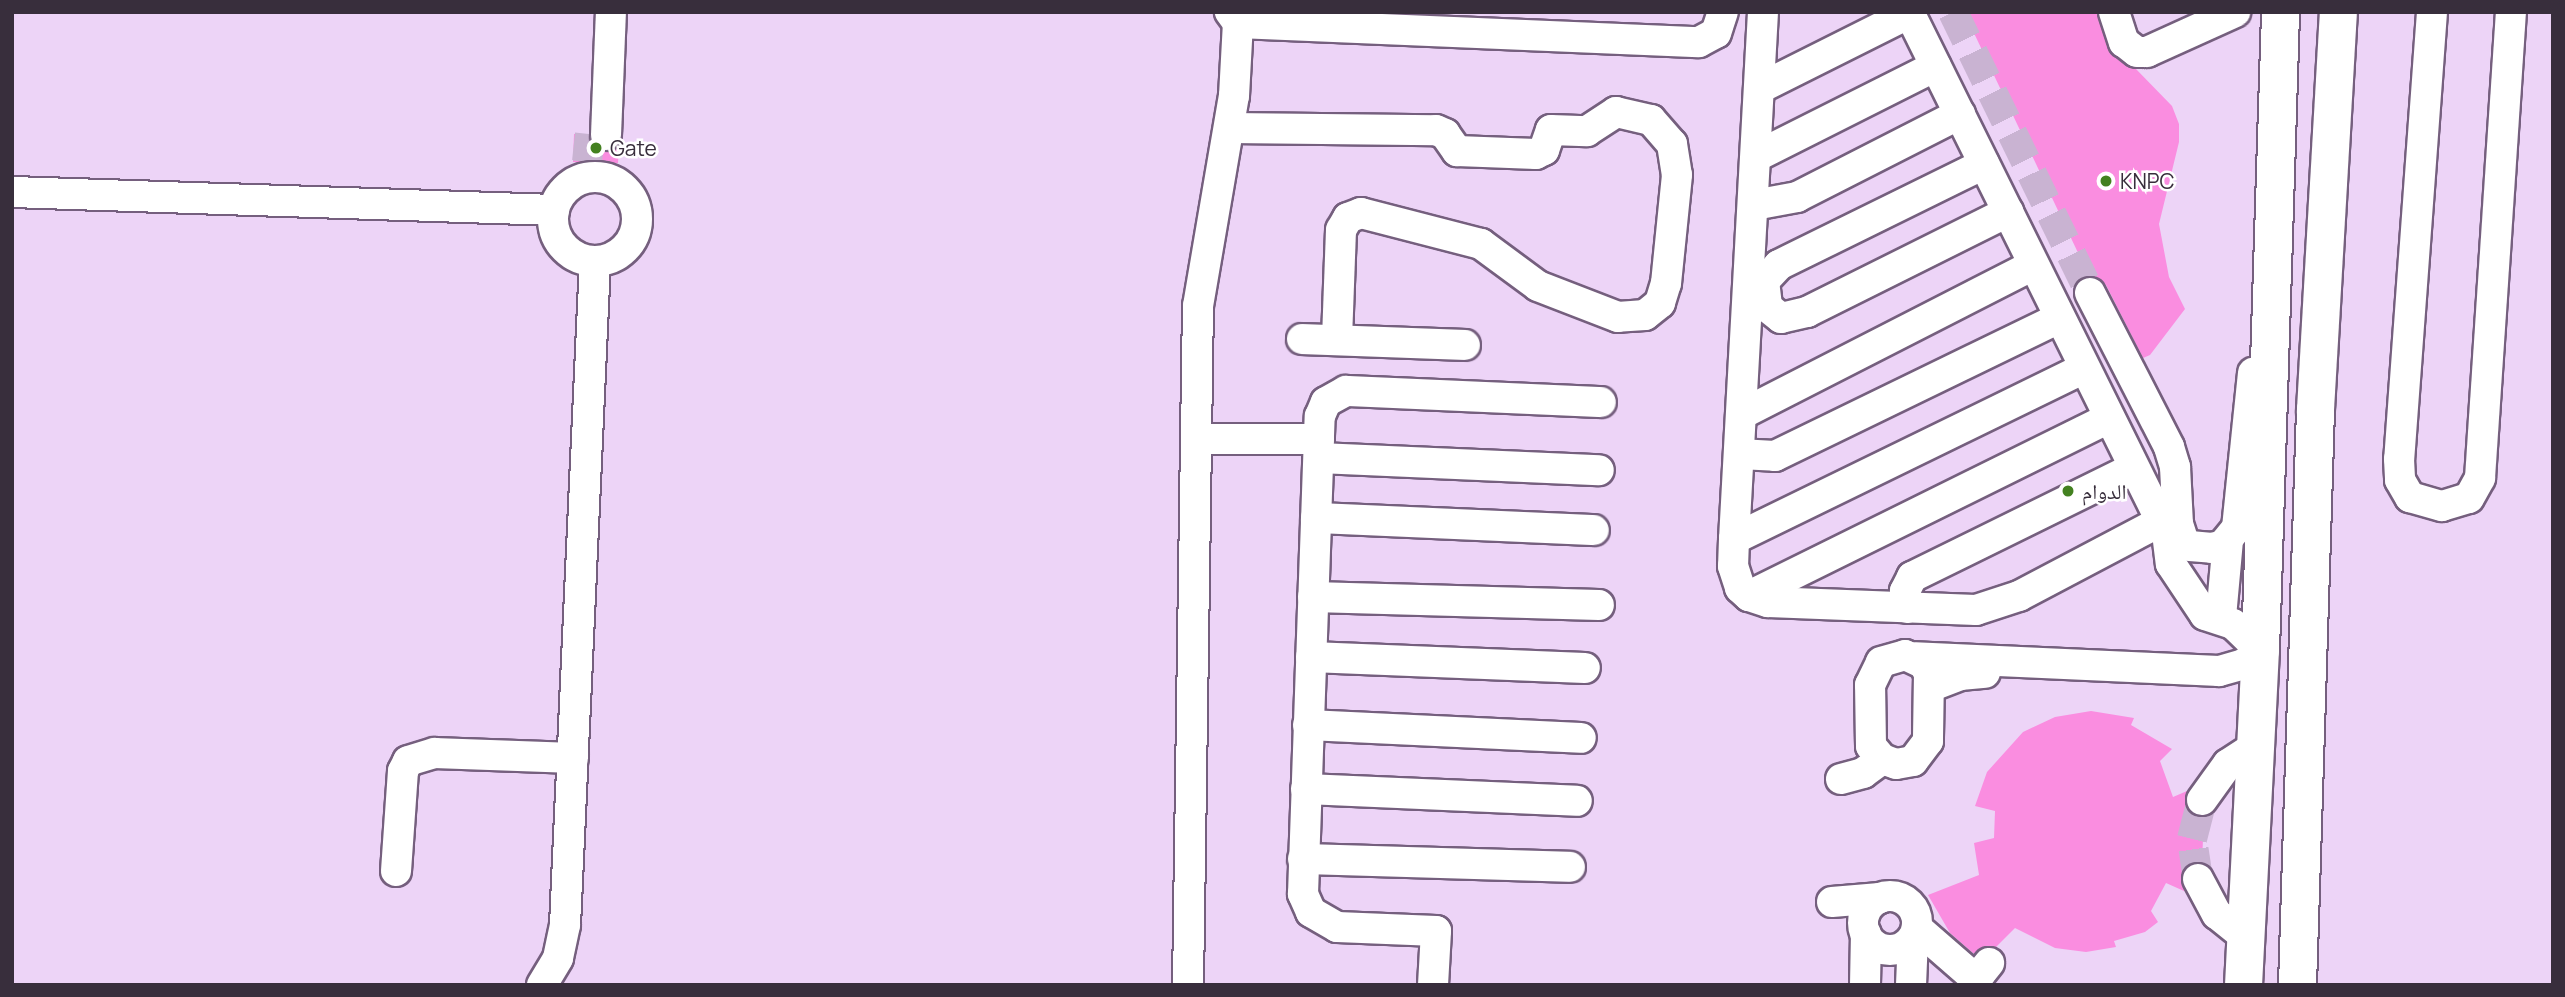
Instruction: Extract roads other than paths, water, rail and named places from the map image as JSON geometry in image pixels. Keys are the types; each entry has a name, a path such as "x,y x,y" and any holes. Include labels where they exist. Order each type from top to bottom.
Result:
{"main road":[{"path":"2243,985 2248,939 2260,650 2280,12"},
{"path":"2297,985 2315,409 2337,12"},
{"path":"2274,220 2293,185 2309,187 2315,409"}],"street":[{"path":"596,12 597,159 635,203 636,233 616,257 595,262 572,255 561,245 554,231 554,210 566,188 597,159 611,12"},
{"path":"1188,985 1200,277 1230,128 1239,16 1699,42 1716,33 1723,12"},
{"path":"2114,12 2124,42 2137,52 2147,52 2235,12"},
{"path":"2260,12 2267,18 2277,118"},
{"path":"2432,12 2399,459 2400,480 2410,497 2442,506 2469,498 2482,465 2511,12"},
{"path":"1760,88 1910,13 2134,468 2171,533 2171,564 2192,602 2205,615 2221,617 2260,650 2244,664 2219,671 1888,657 1875,668 1870,685 1875,749 1863,773 1842,771"},
{"path":"1768,15 1760,88 1734,539 1735,578 1749,596 1768,602 1967,611 1996,604 2171,533 2178,524 2175,467 2169,447 2090,293"},
{"path":"1757,156 1936,66"},
{"path":"1230,128 1436,130 1445,134 1457,151 1536,154 1544,150 1552,130 1587,131 1616,112 1651,120 1672,144 1677,175 1666,283 1660,303 1645,315 1618,317 1530,283 1498,252 1482,244 1361,213 1348,218 1341,230 1338,340"},
{"path":"1754,205 1797,197 1960,114"},
{"path":"1984,164 1779,265 1764,281 1767,307 1781,318 1807,312 2008,212"},
{"path":"12,192 554,210"},
{"path":"2221,617 2228,540 2240,519 2256,337 2274,220"},
{"path":"541,985 558,958 565,925 595,262"},
{"path":"1742,414 2033,265"},
{"path":"1740,454 1775,456 2059,318"},
{"path":"1302,339 1465,345"},
{"path":"1734,539 2085,368"},
{"path":"1433,985 1436,931 1327,924 1306,904 1303,859 1322,408 1332,397 1346,391 1601,402"},
{"path":"1749,596 2109,418"},
{"path":"1196,439 1599,470"},
{"path":"1907,608 1905,591 1912,577 2134,468"},
{"path":"1316,518 1594,530"},
{"path":"2171,533 2212,548 2228,540"},
{"path":"1313,597 1599,605"},
{"path":"1311,657 1585,668"},
{"path":"1875,749 1905,764 1925,749 1932,686 1924,664 1915,657"},
{"path":"1932,686 1975,673 2218,684 2240,691 2257,708"},
{"path":"1308,725 1581,738"},
{"path":"2202,800 2228,764 2256,746"},
{"path":"396,872 403,771 408,761 435,753 573,758"},
{"path":"1306,789 1577,802"},
{"path":"1303,859 1570,867"},
{"path":"2198,879 2217,914 2248,939"},
{"path":"1880,898 1868,908 1890,938 1911,985"},
{"path":"1865,985 1890,938 1915,912 1904,900 1880,898 1831,910 1849,921 1890,938 1971,975 1981,973 1989,963"},
{"path":"1875,985 1890,938"},
{"path":"1890,938 1903,985"}],"tunnel":[{"path":"1953,12 2090,293"},
{"path":"587,162 590,134"},
{"path":"2198,879 2192,839 2202,800"}],"place":[{"name":"Gate","path":"596,148"},
{"name":"KNPC","path":"2106,181"},
{"name":"الدوام","path":"2068,491"}]}
